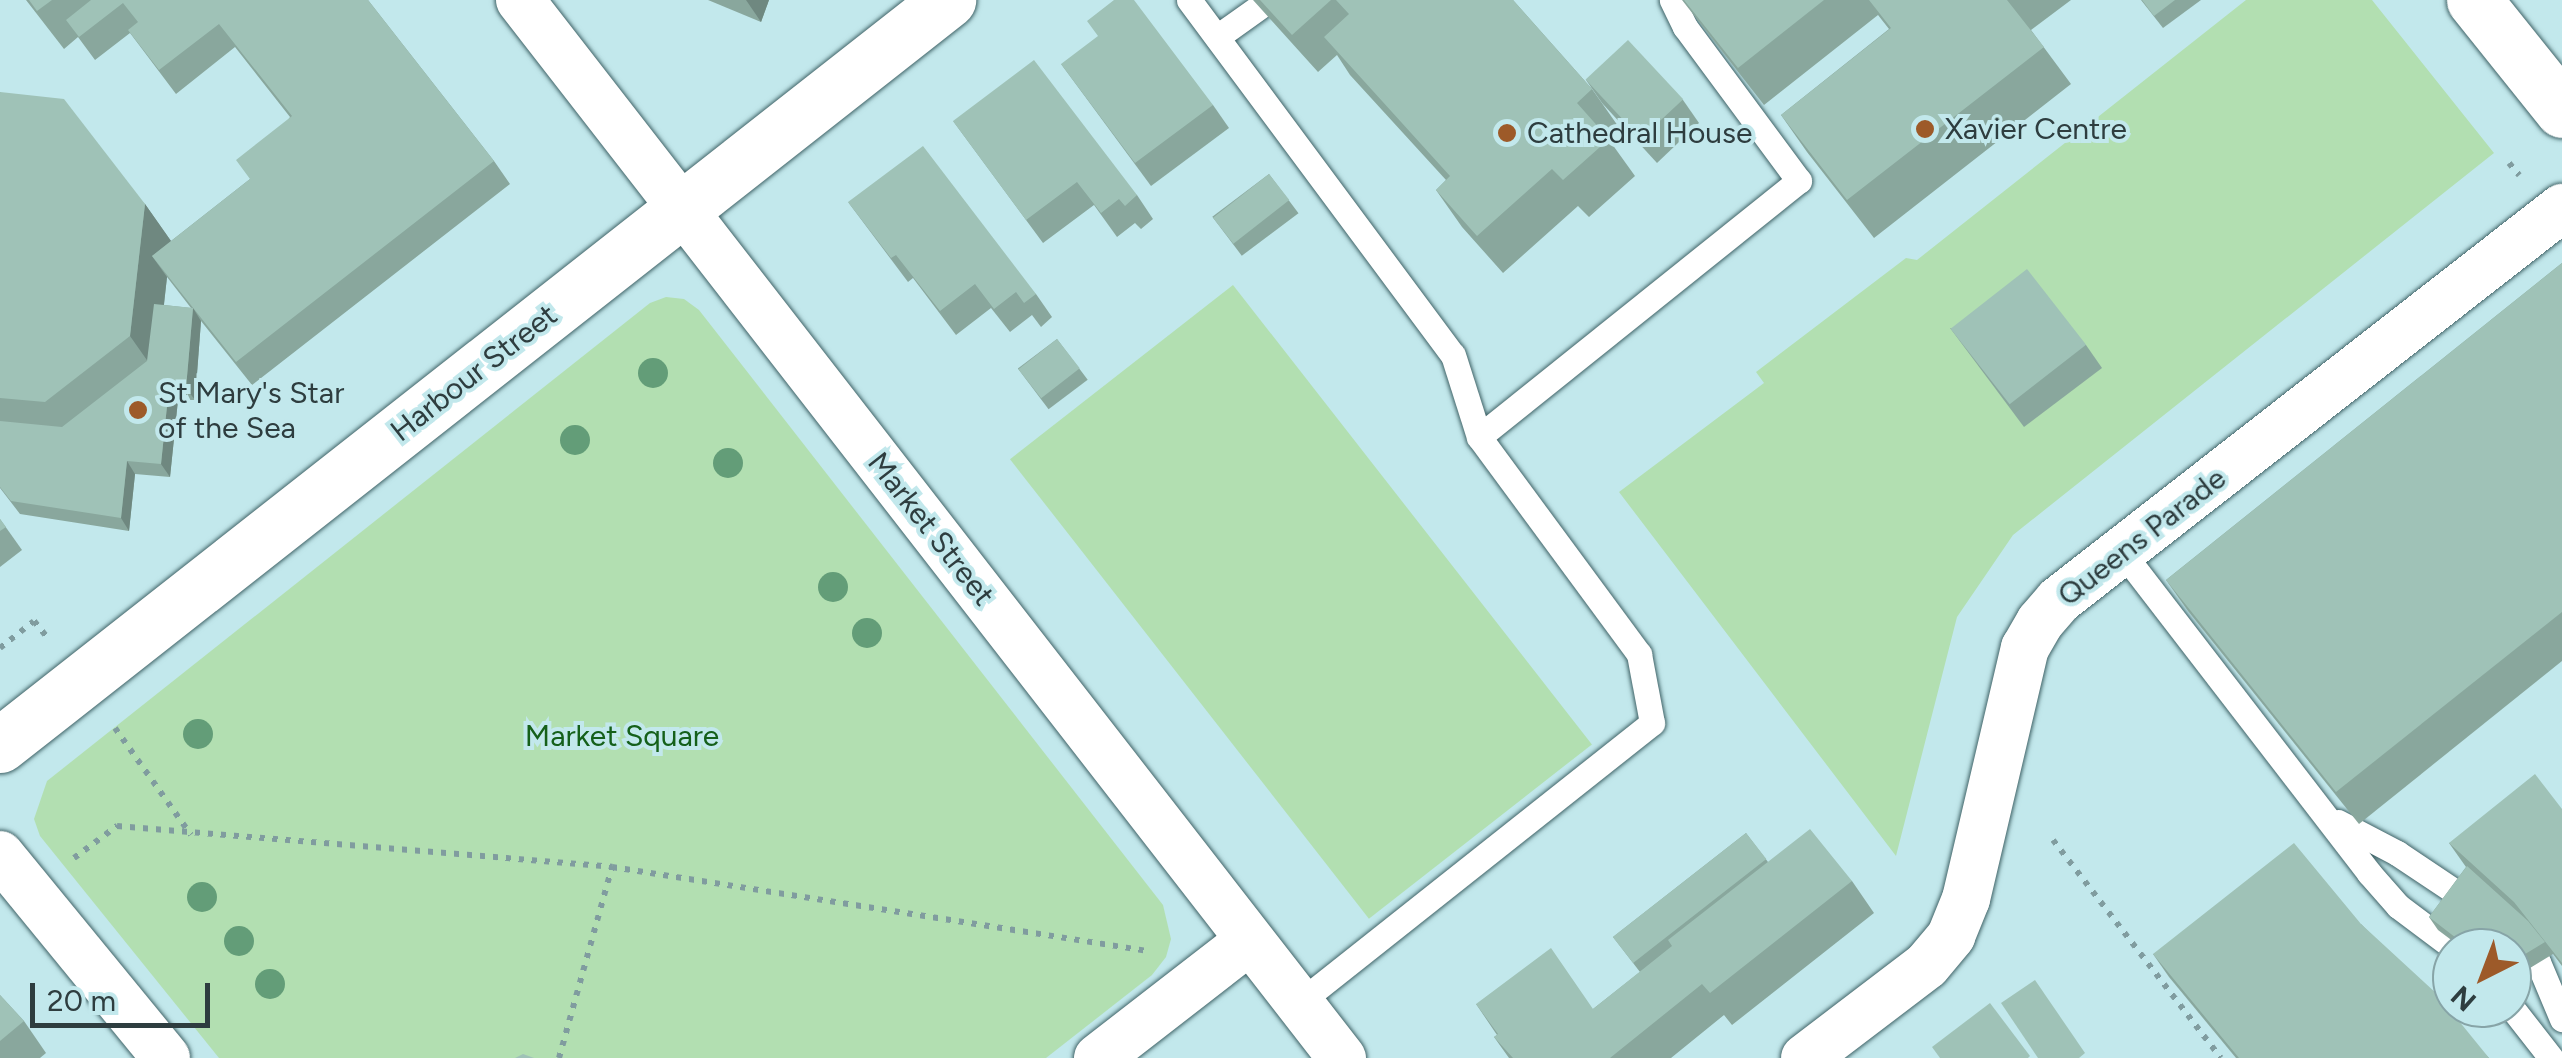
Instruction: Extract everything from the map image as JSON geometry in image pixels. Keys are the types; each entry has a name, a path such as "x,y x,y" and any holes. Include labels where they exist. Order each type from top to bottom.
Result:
{"street":[{"name":"Market Street","path":"520,0 1342,1058"},
{"name":"Harbour Street","path":"0,746 948,0"},
{"path":"2474,0 2562,110"},
{"name":"Queens Parade","path":"1804,1058 1927,965 1951,936 1966,898 2024,648 2060,600 2562,208"},
{"path":"0,855 166,1058"},
{"path":"1098,1058 1249,941"}],"lane":[{"path":"1189,0 1453,355 1479,438 1639,654 1652,723 1298,1004"},
{"path":"1479,438 1799,181 1685,28 1672,0"},
{"path":"1217,37 1259,7"},
{"path":"2122,552 2398,906 2432,932"},
{"path":"2305,791 2347,829 2434,875 2502,925 2538,962 2562,1019"},
{"path":"2527,1028 2550,1058"}],"path":[{"path":"2509,163 2520,176"},
{"path":"0,648 34,622 50,640"},
{"path":"112,723 192,835"},
{"path":"30,892 116,826 612,867 1150,951"},
{"path":"2053,840 2221,1058"},
{"path":"558,1058 612,867"}],"green space":[{"path":"2246,0 2372,0 2494,153 2013,535 1957,617 1896,856 1619,492 1764,383 1756,372 1906,258 1917,260"},
{"path":"1233,285 1592,744 1369,919 1010,459"},
{"name":"Market Square","path":"666,297 684,299 699,310 1163,905 1171,939 1166,957 1152,975 1046,1058 219,1058 40,836 34,819 47,781 650,303"}],"building":[{"path":"29,0 52,0 37,11"},
{"path":"91,0 368,0 494,161 236,362 152,256 250,179 236,160 292,116 219,24 159,70 128,30 138,22 123,3 79,37 66,20"},
{"path":"1114,0 1134,0 1213,105 1135,163 1061,64 1098,36 1087,21"},
{"path":"1260,0 1331,0 1292,35"},
{"name":"Cathedral House","path":"1336,0 1513,0 1592,89 1577,103 1609,139 1563,180 1552,169 1477,236 1436,190 1450,176 1324,37 1349,14"},
{"path":"1684,0 1824,0 1738,68"},
{"path":"1869,0 2007,0 2044,47 1847,200 1781,115 1891,28"},
{"path":"2142,0 2175,0 2154,16"},
{"path":"1628,40 1683,99 1641,139 1586,80"},
{"path":"1034,60 1137,195 1125,206 1119,199 1101,213 1077,182 1026,220 953,121"},
{"path":"0,92 64,99 145,204 130,336 45,402 0,398"},
{"path":"923,146 1036,294 1024,303 1016,292 994,309 975,284 940,311 896,255 891,258 848,202"},
{"path":"1269,174 1289,200 1233,244 1213,218"},
{"path":"2562,263 2562,612 2336,792 2166,580"},
{"path":"2027,269 2086,345 2010,404 1951,329"},
{"path":"154,304 193,308 186,388 169,387 161,464 127,461 121,518 11,501 0,487 0,421 62,427 147,361"},
{"path":"1057,339 1080,368 1041,398 1018,369"},
{"path":"2535,774 2562,809 2562,963 2514,902 2449,843"},
{"path":"1810,829 1852,881 1710,993 1702,984 1610,1058 1513,1058 1494,1037 1498,1034 1476,1004 1551,948 1593,1009 1672,946 1668,940"},
{"path":"1746,833 1766,859 1633,963 1613,937"},
{"path":"2294,843 2361,924 2432,989 2432,1028 2465,1028 2489,1058 2239,1058 2153,954"},
{"path":"2467,866 2528,921 2545,942 2532,950 2532,928 2443,928 2429,917"},
{"path":"2035,980 2085,1053 2079,1058 2038,1058 2001,1003"},
{"path":"0,995 24,1021 0,1041"},
{"path":"1990,1003 2030,1056 1940,1058 1932,1047"}],"place":[{"name":"Xavier Centre","path":"1925,129"},
{"name":"Cathedral House","path":"1507,133"},
{"name":"St Mary's Star of the Sea","path":"138,410"}]}
